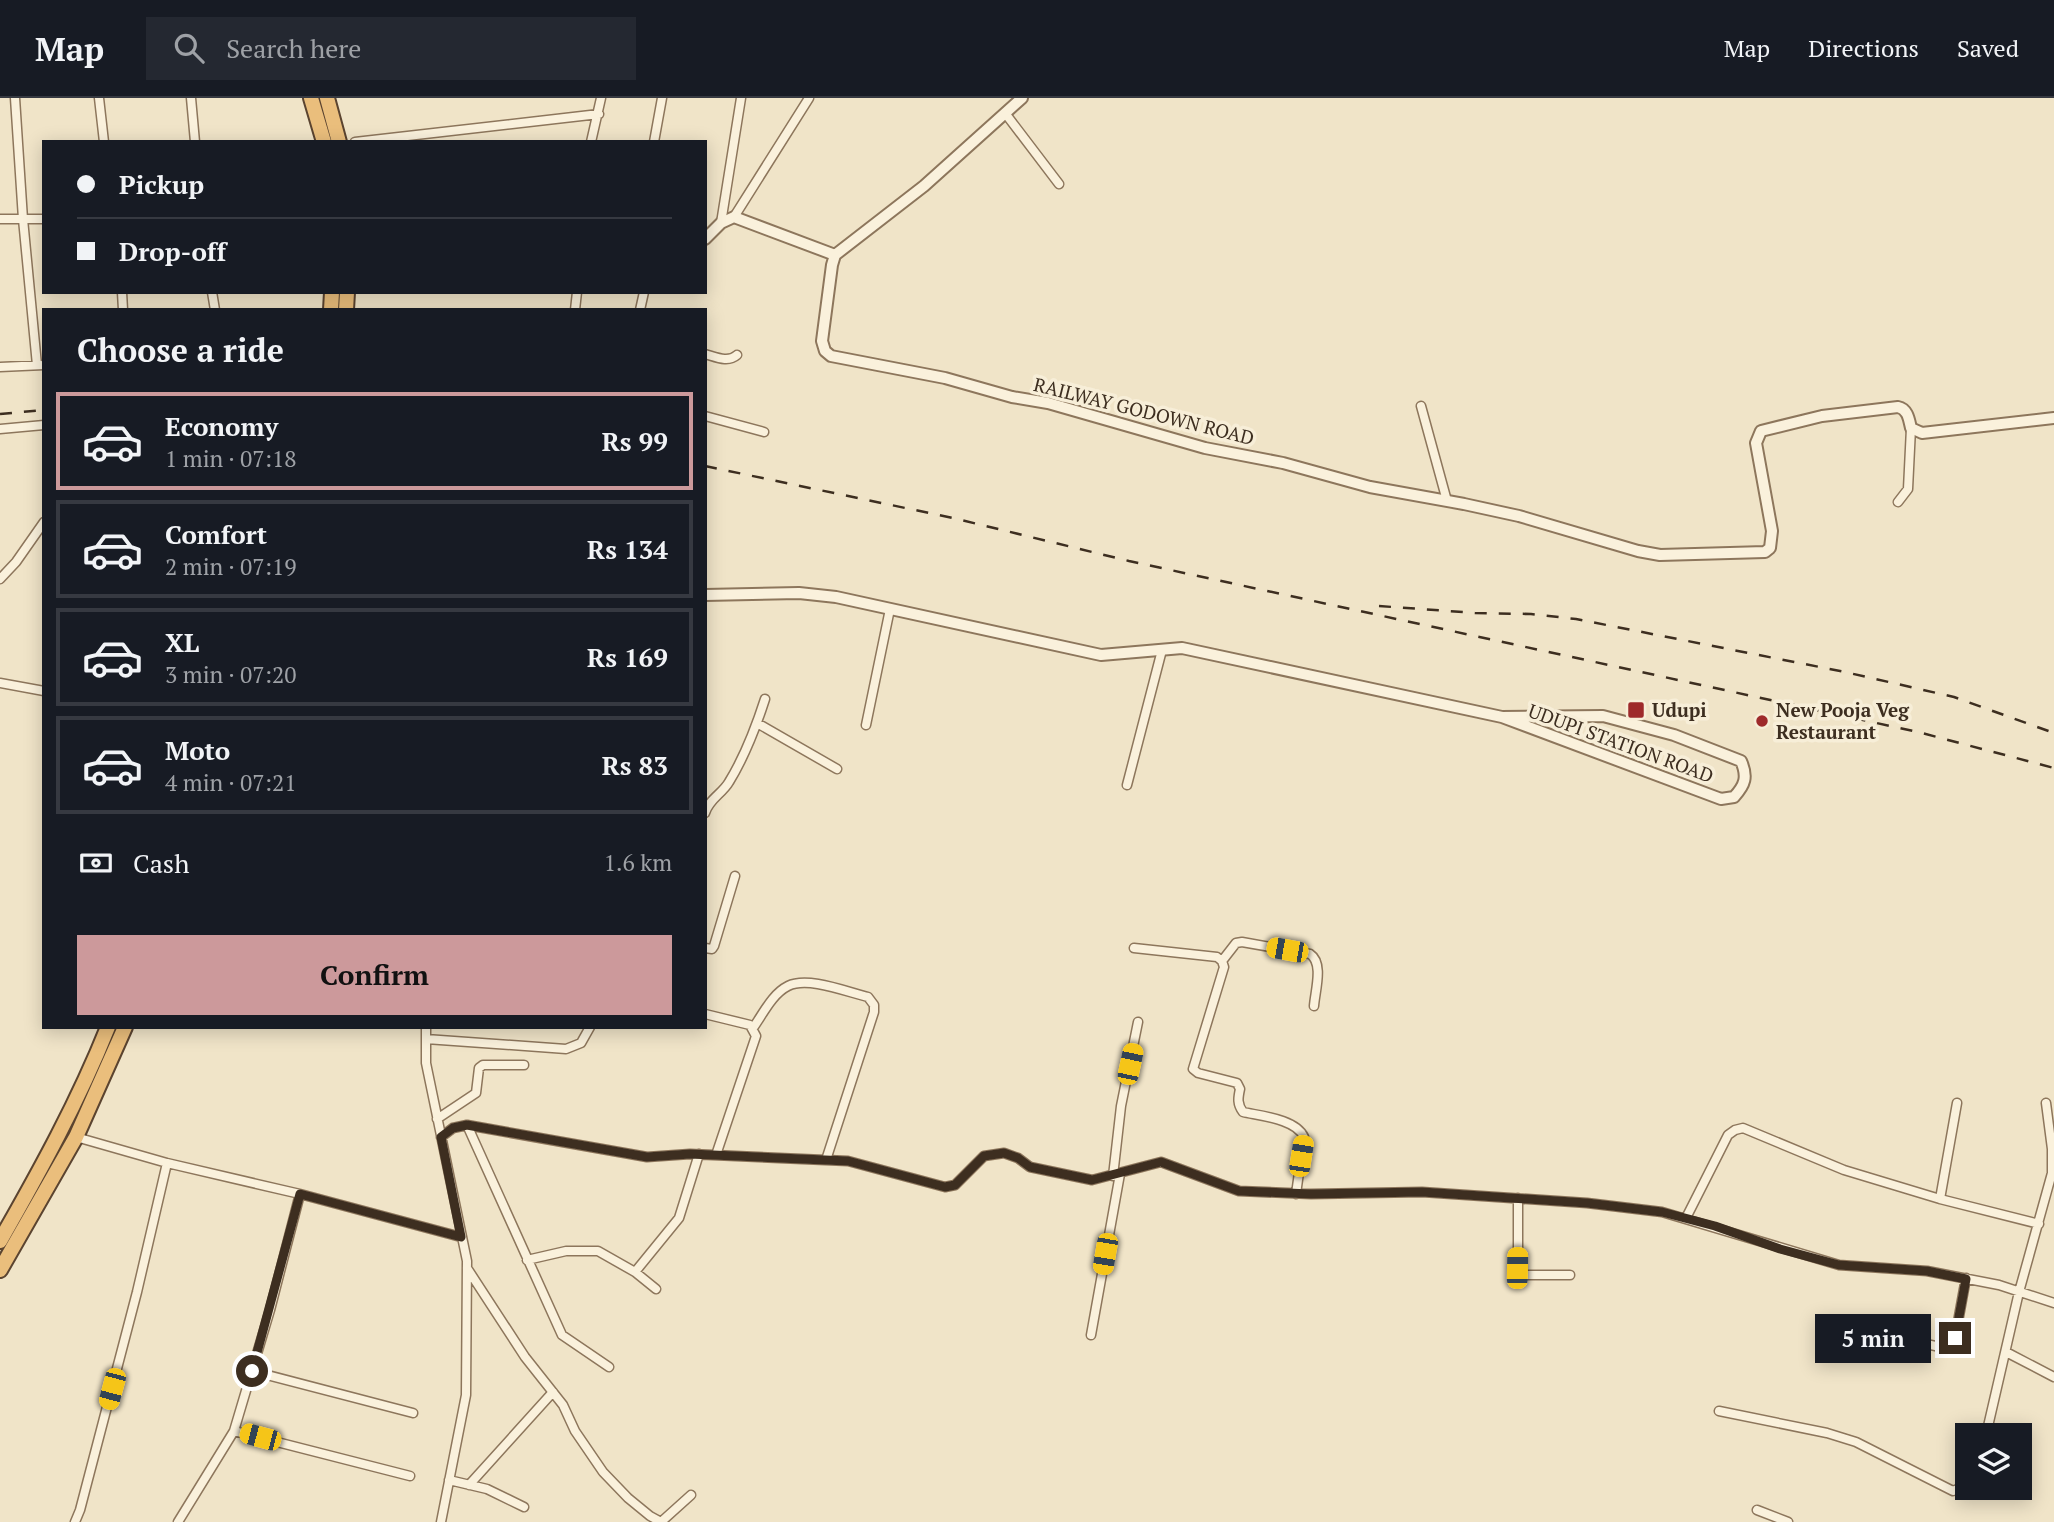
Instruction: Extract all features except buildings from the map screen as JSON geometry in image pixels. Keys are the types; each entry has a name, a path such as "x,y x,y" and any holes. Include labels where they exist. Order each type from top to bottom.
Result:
{"highway":[{"path":"320,102 324,140"},
{"path":"320,102 338,140"},
{"path":"0,1241 52,1151 107,1029"},
{"path":"0,1270 76,1137 124,1029"}],"street":[{"path":"0,367 41,365 23,219 15,98"},
{"path":"99,98 104,140"},
{"path":"191,98 195,140"},
{"path":"592,140 601,98"},
{"path":"654,140 663,98"},
{"path":"721,223 741,98"},
{"path":"707,237 721,223 734,217 809,98"},
{"path":"734,217 835,255 923,186 1022,98"},
{"path":"1005,113 1059,184"},
{"path":"372,140 599,114"},
{"path":"0,219 42,219"},
{"name":"RAILWAY GODOWN ROAD","path":"835,255 822,341 825,351 831,356 945,378 1012,397 1048,403 1205,448 1283,463 1370,487 1519,516 1660,555 1765,552 1772,543 1772,531 1756,443 1756,437 1761,432 1822,416 1898,407 1906,412 1911,428"},
{"path":"707,355 726,360 737,355"},
{"path":"1421,406 1447,500"},
{"path":"707,417 764,432"},
{"path":"1898,502 1908,489 1911,428 1922,433 2054,418"},
{"path":"0,429 42,425"},
{"path":"0,579 16,562 42,525"},
{"path":"707,595 799,593 836,597 1101,655 1182,648 1502,718"},
{"path":"866,725 890,609"},
{"path":"1127,785 1162,650"},
{"path":"0,683 42,687"},
{"path":"707,805 727,786 757,723 765,699"},
{"name":"UDUPI STATION ROAD","path":"1591,715 1674,735 1741,761 1746,773 1743,787 1734,797 1721,799 1502,718 1591,715"},
{"path":"757,723 837,769"},
{"path":"707,948 714,946 735,876"},
{"path":"1222,961 1236,943 1242,942 1310,954 1318,964 1314,1006"},
{"path":"1134,948 1217,957 1222,961 1224,967 1193,1069 1198,1073 1237,1083 1240,1089 1237,1099 1243,1112 1294,1125 1301,1131 1304,1138 1296,1194"},
{"path":"753,1028 788,986 806,982 868,998 874,1005 826,1160"},
{"path":"707,1014 750,1025 756,1036 716,1155"},
{"path":"1091,1335 1116,1175 1121,1106 1138,1022"},
{"path":"426,1029 426,1063 467,1268 466,1395 441,1522"},
{"path":"426,1039 566,1049 581,1043 589,1029"},
{"path":"437,1119 477,1093 479,1068 483,1065 524,1065"},
{"path":"1989,1423 2053,1161 2046,1102"},
{"path":"1940,1199 1957,1103"},
{"path":"441,1137 453,1128 467,1125 647,1157 699,1154 848,1161 945,1187 955,1185 984,1156 1004,1153 1018,1158 1030,1167 1092,1180 1161,1162 1239,1191 1296,1194 1422,1192 1587,1203 1662,1212 1839,1265 1927,1271 2020,1292 2054,1303"},
{"path":"467,1125 562,1335 609,1367"},
{"path":"1686,1219 1728,1135 1743,1128 1844,1170 1940,1199 2039,1224"},
{"path":"76,1137 167,1163 300,1194 461,1237"},
{"path":"635,1272 679,1218 699,1154"},
{"path":"75,1522 137,1292 167,1163"},
{"path":"178,1522 234,1431 300,1194"},
{"path":"1518,1198 1518,1272 1523,1275 1570,1275"},
{"path":"527,1260 566,1251 598,1251 635,1272 656,1289"},
{"path":"467,1268 525,1357 553,1392 603,1472 628,1498 661,1522 691,1495"},
{"path":"1883,1335 1945,1348 1951,1345 1955,1338 1966,1279"},
{"path":"2006,1352 2054,1377"},
{"path":"252,1371 413,1413"},
{"path":"469,1485 553,1392"},
{"path":"1719,1411 1827,1433 1856,1442 1952,1491 1955,1490"},
{"path":"234,1431 410,1476"},
{"path":"449,1480 497,1493 524,1507"},
{"path":"1756,1510 1788,1522"}],"railway":[{"path":"0,414 42,410"},
{"path":"707,466 953,518 1129,561 1918,732 2054,768"},
{"path":"1379,606 1576,619 1845,672 1954,697 2054,733"}],"place":[{"name":"Udupi","path":"1636,710"},
{"name":"New Pooja Veg Restaurant","path":"1762,721"}],"route":[{"path":"252,1371 300,1194 461,1237 441,1137 453,1128 467,1125 647,1157 690,1154 848,1161 945,1187 955,1185 984,1156 1004,1153 1018,1158 1030,1167 1092,1180 1161,1162 1239,1191 1311,1194 1422,1192 1587,1203 1662,1212 1839,1265 1927,1271 1966,1279 1955,1338"}]}
